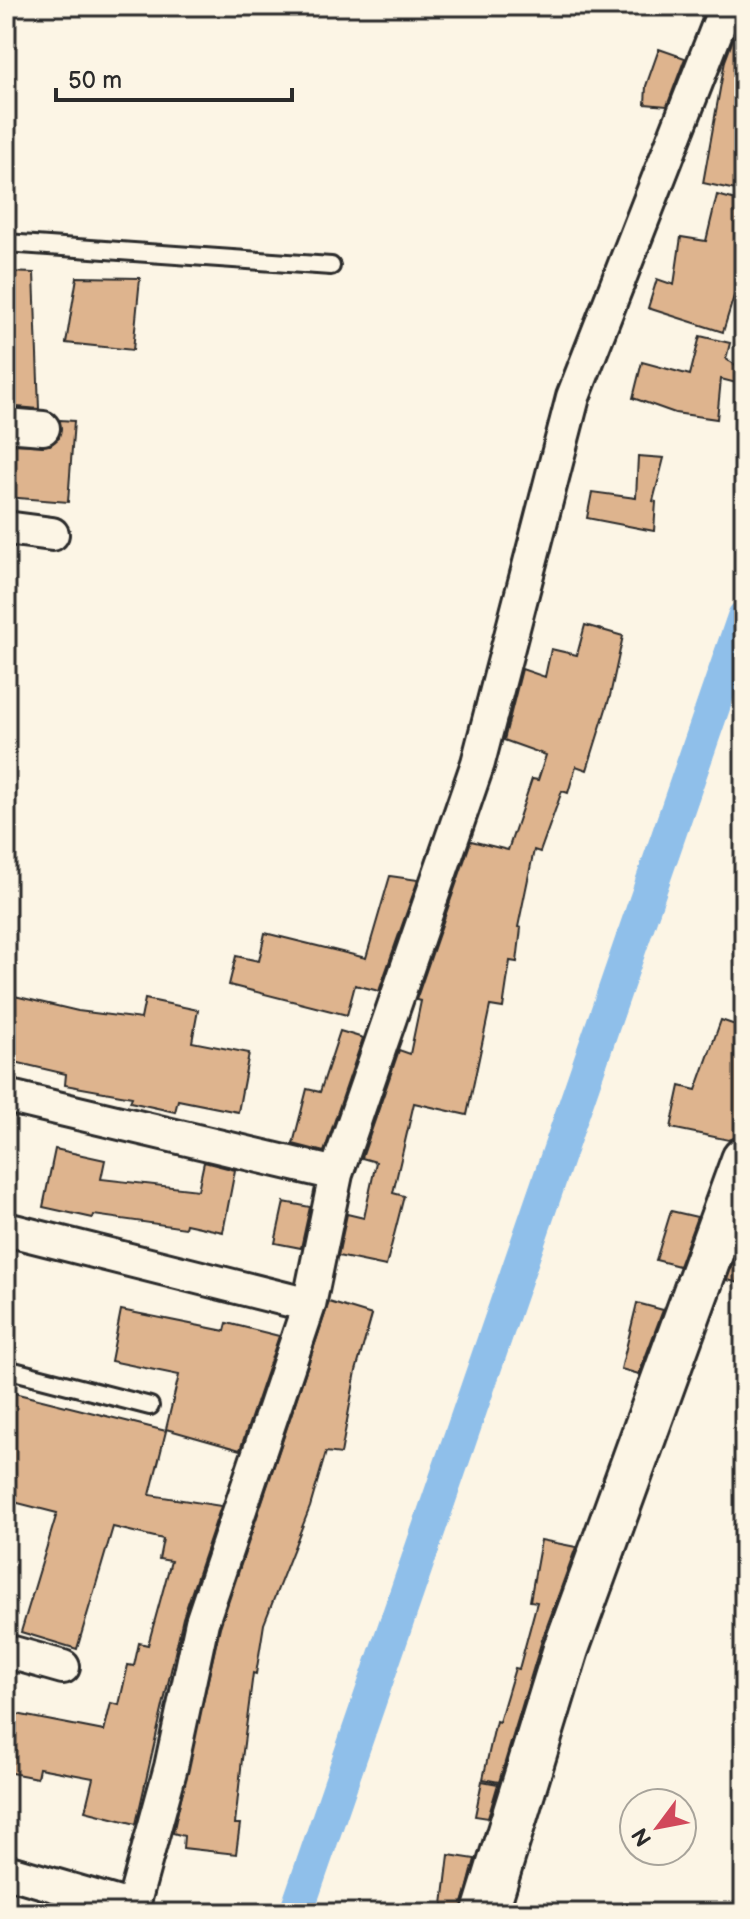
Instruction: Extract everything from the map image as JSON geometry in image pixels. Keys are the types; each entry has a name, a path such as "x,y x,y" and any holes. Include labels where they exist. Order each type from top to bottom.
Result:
{"street":[{"path":"6,1871 132,1911 171,1767 202,1622 309,1305 336,1174 478,763 573,397 726,6"},
{"path":"6,425 43,428"},
{"path":"6,528 52,534"},
{"path":"6,1096 336,1174"},
{"path":"485,1913 566,1649 744,1160"},
{"path":"6,1229 309,1305"},
{"path":"6,1651 63,1667"}],"lane":[{"path":"6,243 331,266"},
{"path":"6,1369 150,1406"}],"building":[{"path":"737,29 744,29 744,113 736,190 703,183 725,61"},
{"path":"659,49 685,58 667,106 645,104 646,86"},
{"path":"717,195 744,202 744,284 738,283 723,332 648,308 657,279 674,285 681,237 706,241"},
{"path":"6,272 34,273 39,409 6,406"},
{"path":"77,277 140,278 133,350 66,343"},
{"path":"700,336 730,343 726,359 744,370 744,385 721,379 717,419 675,413 633,398 642,362 690,375"},
{"path":"60,420 74,421 68,502 6,497 6,444 50,445 59,438"},
{"path":"638,456 664,458 653,501 656,502 654,531 587,518 592,492 636,498"},
{"path":"585,625 623,636 610,696 587,770 576,766 568,793 562,791 540,852 534,850 518,927 521,928 517,962 510,961 503,1008 490,1006 467,1115 414,1103 393,1193 404,1196 386,1266 338,1256 347,1214 364,1218 376,1162 362,1158 399,1050 410,1054 421,1001 416,1000 471,841 508,850 532,779 538,780 546,755 504,740 522,669 545,677 551,649 577,655"},
{"path":"390,876 418,880 379,991 355,985 347,1015 229,985 236,956 259,961 265,933 366,958"},
{"path":"6,994 78,1011 141,1019 145,999 198,1010 192,1042 249,1053 238,1112 178,1100 175,1112 130,1102 132,1097 65,1085 66,1074 6,1060"},
{"path":"721,1020 744,1028 744,1110 739,1136 729,1140 671,1128 680,1086 696,1090"},
{"path":"340,1031 363,1038 324,1152 293,1144 307,1089 320,1092"},
{"path":"55,1149 105,1160 101,1179 198,1190 204,1162 235,1170 223,1232 186,1224 185,1228 94,1215 93,1218 43,1207"},
{"path":"284,1202 310,1207 301,1248 275,1243"},
{"path":"671,1211 697,1217 679,1266 656,1260"},
{"path":"737,1252 744,1254 744,1284 727,1280"},
{"path":"329,1302 372,1315 356,1371 341,1454 326,1452 310,1507 264,1624 256,1674 253,1673 242,1759 235,1824 240,1824 236,1854 183,1848 184,1836 173,1833 220,1627"},
{"path":"637,1303 663,1310 639,1374 621,1369"},
{"path":"121,1310 225,1331 227,1323 279,1336 240,1450 166,1429 179,1375 111,1361"},
{"path":"6,1391 166,1431 150,1495 221,1506 183,1618 136,1824 85,1811 93,1778 39,1768 37,1778 6,1772 6,1712 104,1731 111,1703 119,1705 128,1665 134,1666 139,1643 148,1645 171,1561 159,1559 163,1539 113,1527 77,1649 21,1632 57,1513 6,1500"},
{"path":"541,1540 576,1547 542,1640 499,1782 483,1779 496,1721 499,1722 515,1668 519,1669 537,1602 530,1601"},
{"path":"482,1781 498,1784 488,1818 475,1816"},
{"path":"449,1855 475,1859 461,1913 442,1913"}],"waterway":[{"path":"296,1913 744,617"}]}
